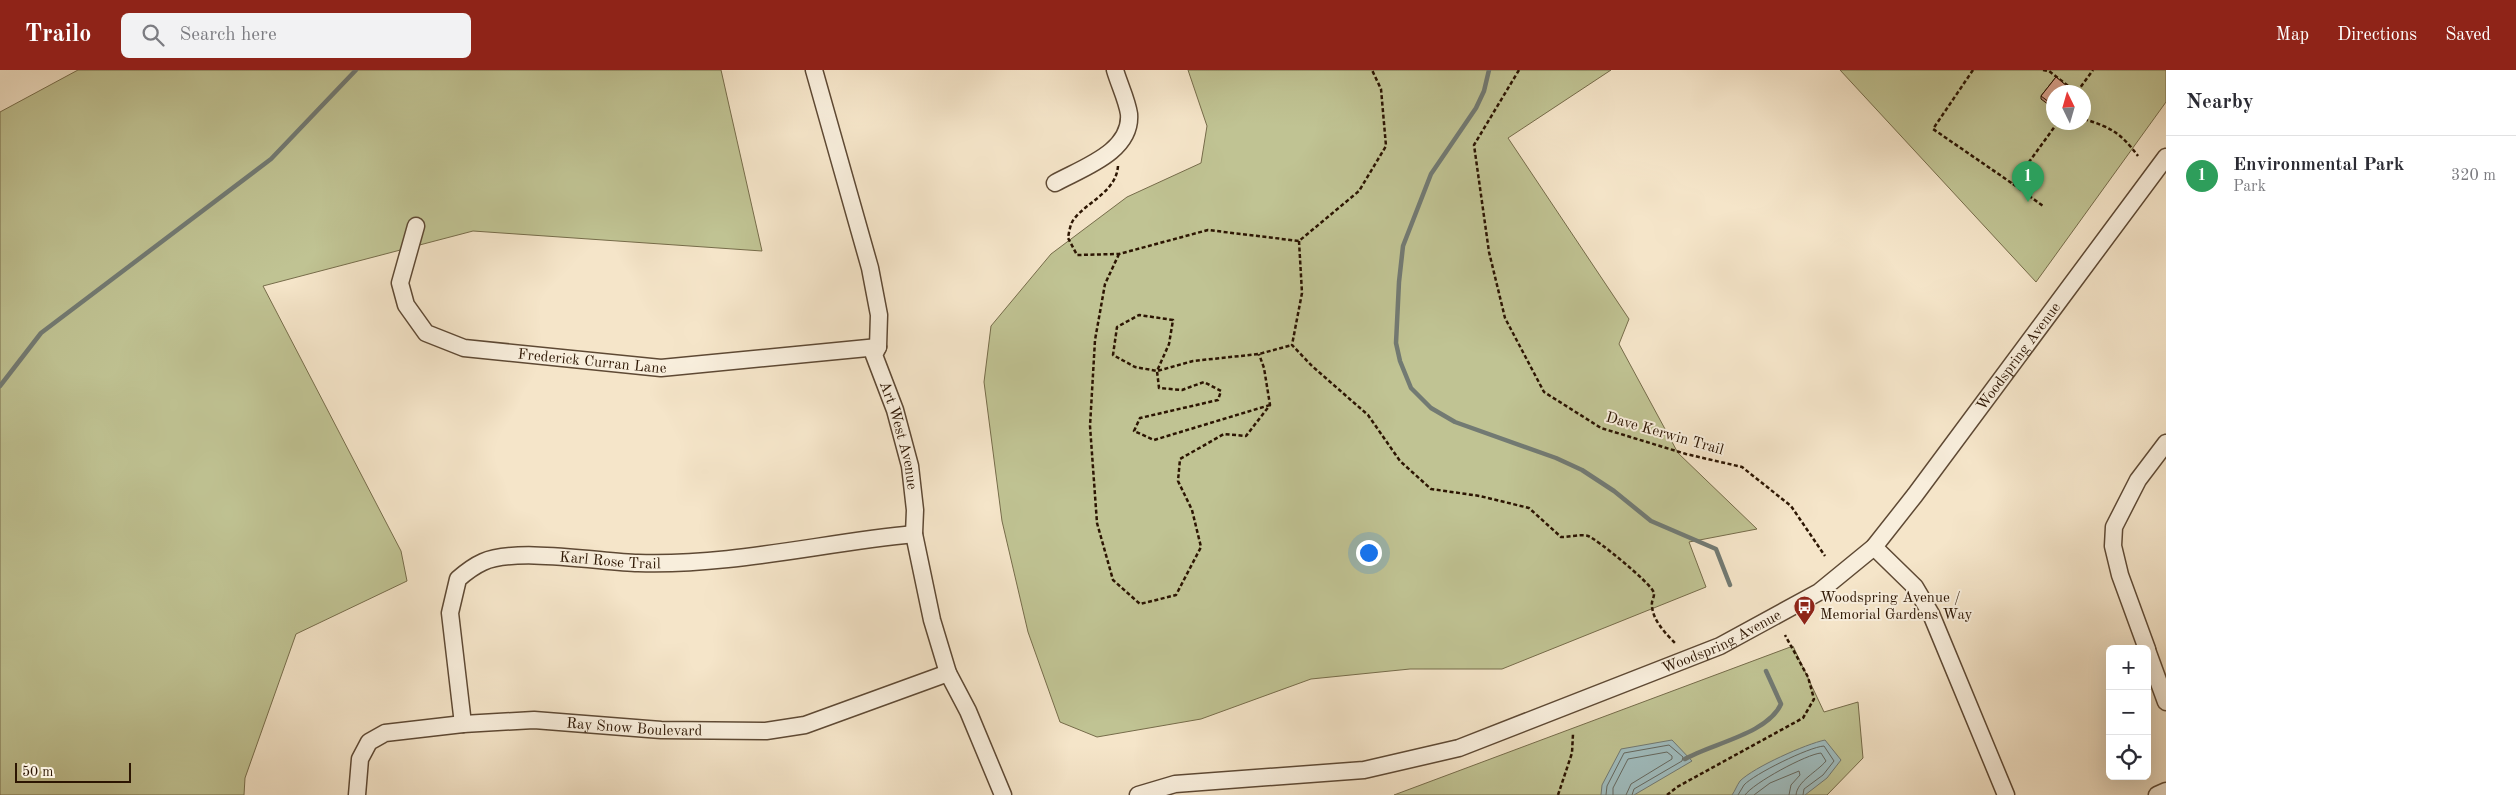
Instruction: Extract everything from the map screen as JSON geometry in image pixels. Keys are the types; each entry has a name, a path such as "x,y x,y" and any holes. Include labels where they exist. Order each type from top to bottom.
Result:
{"street":[{"name":"Art West Avenue","path":"814,70 870,268 879,315 878,347 874,355 895,410 910,466 915,510 914,534 922,578 948,674 968,711 1003,795"},
{"path":"1055,183 1113,150 1128,132 1129,113 1115,70"},
{"name":"Woodspring Avenue","path":"1138,795 1175,784 1364,770 1459,748 1720,646 1819,592 1874,547 2163,168"},
{"name":"Frederick Curran Lane","path":"416,226 400,283 406,305 426,333 464,348 661,368 878,347"},
{"path":"2145,645 2120,575 2113,546 2114,526 2138,480 2166,443"},
{"name":"Karl Rose Trail","path":"463,724 450,613 458,578 485,561 512,556 637,563 691,563 738,559 914,534"},
{"path":"1874,547 1915,587 1932,614 2006,795"},
{"path":"2151,661 2166,702"},
{"name":"Ray Snow Boulevard","path":"357,795 360,759 369,742 386,733 463,724 534,720 661,730 766,731 805,725 948,674"},
{"path":"2158,795 2166,791"}],"path":[{"path":"1113,150 1118,163 1117,174 1107,190 1072,220 1068,238 1078,255 1119,254 1208,230 1299,241 1359,191 1386,146 1381,89 1372,70"},
{"name":"Dave Kerwin Trail","path":"1519,70 1474,145 1489,252 1505,318 1544,392 1601,428 1686,454 1742,467 1791,506 1825,556"},
{"path":"1973,70 1933,129 2043,206"},
{"path":"2043,70 2049,71 2067,85"},
{"path":"2081,85 2093,70"},
{"path":"2091,121 2106,126 2124,138 2138,156"},
{"path":"2012,184 2052,130"},
{"path":"1292,345 1302,293 1299,241"},
{"path":"1119,254 1105,284 1095,340 1090,426 1097,524 1113,580 1140,604 1176,595 1201,547 1192,510 1178,481 1180,459 1224,434 1246,436 1270,405 1264,368 1259,354"},
{"path":"1270,405 1154,440 1134,430 1140,418 1218,400 1221,392 1204,382 1182,390 1159,388 1157,371 1169,344 1173,320 1139,316 1116,327 1113,355 1135,366 1157,371 1193,361 1259,354 1292,345"},
{"path":"1292,345 1312,366 1368,415 1400,460 1431,489 1480,496 1529,508 1561,537 1588,536 1632,567 1638,576 1653,589 1654,596 1651,605 1654,615 1665,633 1676,644"},
{"path":"1668,795 1677,787 1803,718 1814,699 1808,677 1785,635"},
{"path":"1558,795 1572,753 1573,734"}],"green space":[{"path":"78,70 721,70 762,251 473,231 263,286 401,551 407,581 296,634 245,778 244,795 0,795 0,112"},
{"path":"1188,70 1611,70 1508,138 1629,319 1619,344 1678,453 1757,529 1689,542 1706,587 1502,669 1410,669 1311,679 1201,719 1097,737 1060,722 1028,632 1002,521 984,382 991,326 1051,254 1127,197 1201,163 1207,126"},
{"path":"1840,70 2166,70 2166,102 2036,282"},
{"path":"1793,646 1824,712 1858,702 1863,758 1827,795 1394,795"}],"water":[{"path":"1672,740 1692,761 1634,795 1601,795 1602,785 1621,749"},
{"path":"1825,740 1841,760 1827,778 1805,795 1732,795 1740,781 1757,769 1793,751"}],"building":[{"path":"2056,77 2066,85 2050,85"},
{"path":"2046,90 2046,100 2041,96"}],"waterway":[{"path":"0,386 41,333 271,159 356,70"},
{"path":"1489,70 1484,91 1476,108 1431,174 1403,246 1396,343 1400,361 1411,388 1431,408 1455,422 1556,458 1582,470 1614,491 1651,521 1716,549 1730,585"},
{"path":"1685,759 1752,731 1774,714 1781,704 1766,671"}],"place":[{"name":"Environmental Park","path":"2028,202"},
{"name":"Woodspring Avenue / Memorial Gardens Way","path":"1804,625"}]}
